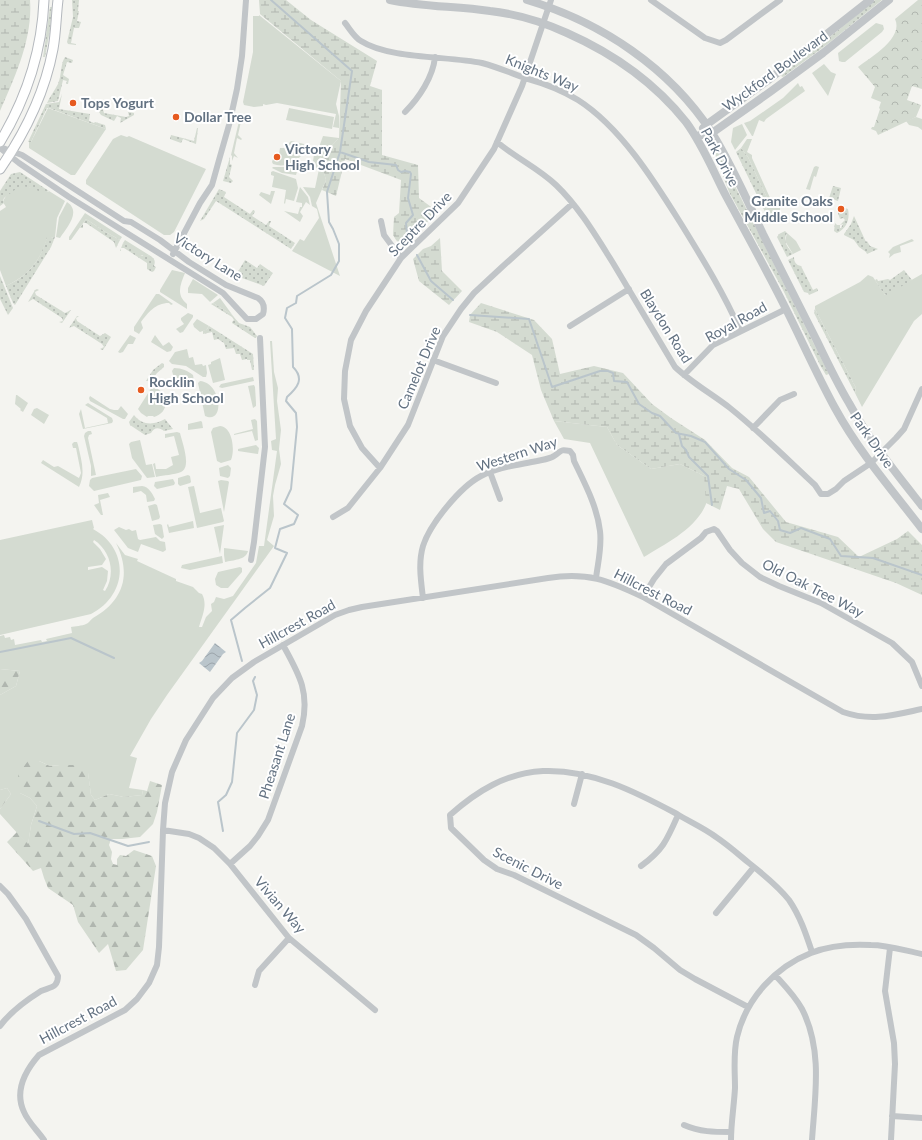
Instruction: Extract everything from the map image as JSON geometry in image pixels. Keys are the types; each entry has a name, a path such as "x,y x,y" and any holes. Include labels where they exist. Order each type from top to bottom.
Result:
{"main road":[{"path":"0,142 17,109 34,66 42,28 44,0"},
{"path":"0,169 27,123 43,86 53,49 58,0"}],"street":[{"path":"170,259 212,185 237,89 242,56 246,0"},
{"name":"Park Drive","path":"390,0 431,7 490,11 545,20 608,54 645,80 664,98 696,136 720,185 767,271 836,410 848,431 922,506"},
{"name":"Park Drive","path":"527,0 550,4 597,28 638,55 676,88 696,110 712,133 734,171 772,252 848,403 860,423 876,458 922,529"},
{"path":"652,0 705,38 720,43 780,0"},
{"name":"Wyckford Boulevard","path":"696,136 706,125 768,81 870,0"},
{"name":"Wyckford Boulevard","path":"696,136 712,133 823,54 889,0"},
{"name":"Sceptre Drive","path":"380,468 362,448 350,426 344,399 345,371 351,340 366,311 401,258 458,203 497,142 522,86 550,4"},
{"name":"Knights Way","path":"346,23 360,40 379,49 483,64 514,72 564,92 578,100 599,116 615,131 662,195 710,271 740,330"},
{"path":"405,112 416,100 434,65 435,57"},
{"name":"Blaydon Road","path":"497,142 544,175 556,185 572,204 592,230 676,367 684,375 729,407 753,428 815,485 821,494 828,494 832,492 844,481 876,458"},
{"name":"Victory Lane","path":"0,148 69,197 223,293 247,319 256,319 263,314 264,306 261,300 226,286 189,262 160,240 131,222 124,221 22,155 10,154"},
{"name":"Camelot Drive","path":"333,517 348,508 380,468 408,425 443,336 461,309 474,293 536,235 572,204"},
{"path":"381,220 384,235 401,258"},
{"path":"570,326 629,289"},
{"name":"Royal Road","path":"684,375 714,345 740,330 786,309"},
{"path":"251,560 265,447 260,338"},
{"path":"433,360 496,384"},
{"path":"753,428 780,400 794,394"},
{"path":"876,458 904,429 921,394"},
{"name":"Western Way","path":"423,598 420,564 423,546 447,508 460,493 472,481 490,472 512,465 539,461 554,456 560,450 570,451 590,495 598,520 600,542 596,578"},
{"path":"490,472 500,499"},
{"name":"Old Oak Tree Way","path":"643,596 666,564 701,538 706,532 714,529 718,530 730,550 742,563 760,577 821,603 892,643 912,662 922,686"},
{"name":"Hillcrest Road","path":"44,1140 24,1112 20,1096 22,1080 29,1067 38,1055 125,1010 137,999 149,983 156,965 159,946 165,803 174,767 186,740 216,694 232,678 254,662 335,615 349,610 558,576 596,578 615,583 643,596 843,712 871,718 922,709"},
{"name":"Pheasant Lane","path":"230,864 250,846 268,820 302,726 305,711 302,682 283,645"},
{"name":"Scenic Drive","path":"748,1007 680,970 636,935 520,878 497,869 484,860 451,828 450,816 465,802 483,790 500,781 520,775 543,771 582,774 614,784 698,825 754,867 776,886 792,905 806,933 812,952"},
{"path":"574,804 582,774"},
{"path":"641,866 654,856 666,841 678,815"},
{"name":"Vivian Way","path":"163,830 189,834 199,838 214,848 230,864 289,938 375,1010"},
{"path":"716,913 754,867"},
{"path":"0,886 8,894 26,919 58,976 58,981 55,985 46,988 25,1001 10,1014 0,1026"},
{"path":"255,985 259,971 289,938"},
{"path":"731,1140 735,1088 734,1058 737,1036 748,1007 758,992 775,975 799,958 812,952 827,948 871,945 922,954"},
{"path":"890,948 885,991 895,1064 891,1140"},
{"path":"775,975 792,994 802,1009 809,1025 813,1041 817,1077 812,1140"},
{"path":"892,1116 922,1118"},
{"path":"684,1125 695,1130 706,1132 731,1132"}],"green space":[{"path":"0,0 30,0 30,14 29,29 22,57 0,111"},
{"path":"72,0 79,0 77,21 81,22 79,28 74,28 71,43 76,45 68,44 67,42 73,17"},
{"path":"259,0 286,0 311,20 377,61 370,86 382,90 382,155 418,165 419,198 438,212 405,243 399,243 393,235 394,217 399,213 401,180 345,159 336,196 322,190 326,180 320,158 339,138 341,81 260,14"},
{"path":"875,0 882,0 829,43 783,77 781,76 789,68"},
{"path":"918,0 922,0 922,89 912,86 907,100 921,105 916,117 878,135 876,131 871,129 874,127 881,102 871,98 875,87 858,67 891,40 897,26 895,19"},
{"path":"50,7 52,7 50,30 45,57 43,57"},
{"path":"259,15 341,81 336,104 339,116 339,128 333,127 336,114 277,103 266,105 263,104 263,106 254,107 244,105 243,102 253,52 253,16"},
{"path":"876,23 883,25 884,29 882,32 845,62 839,61 838,53"},
{"path":"65,57 73,60 72,63 67,62 63,75 69,79 68,84 66,84 67,81 63,80 58,101 47,103 58,84 62,63"},
{"path":"824,64 831,72 836,74 828,96 812,73"},
{"path":"798,83 805,91 764,122 759,120 752,136 744,123 750,121 783,98"},
{"path":"62,94 59,109 90,114 89,121 105,125 106,129 47,108 31,142 28,142 46,104 59,102"},
{"path":"102,106 104,113 126,117 129,116 128,112 134,113 134,115 120,123 121,118 117,116 114,121 101,115 99,112 100,107"},
{"path":"48,108 106,129 75,175 71,175 29,148 29,142 31,142"},
{"path":"289,108 334,117 332,129 286,120"},
{"path":"241,114 247,116 246,118 243,116 242,117 238,135 242,139 237,138 234,153 238,158 234,156 232,161 231,155"},
{"path":"916,117 922,119 922,130 918,127 909,125 906,121"},
{"path":"742,124 747,135 735,150 731,142 733,128"},
{"path":"197,128 196,144 183,139 181,143 170,139 171,135 194,141"},
{"path":"121,135 127,137 129,136 206,169 174,232 170,235 164,235 86,184 86,180 113,139"},
{"path":"323,136 339,138 320,158 326,180 316,203 340,276 292,251 300,239 304,241 319,218 317,209 312,206 310,197 303,187 315,188 319,169 312,167 315,149 318,150"},
{"path":"747,139 752,139 747,152 752,155 771,200 780,206 780,212 771,217 765,205 768,200 748,157 741,148"},
{"path":"291,141 304,144 302,155 289,164 273,164 272,162 275,153 279,154 280,148 284,148"},
{"path":"741,148 748,157 768,200 765,205 771,217 767,216 736,152"},
{"path":"717,150 829,374 826,375 820,365 783,290 729,192 714,151"},
{"path":"230,157 230,164 232,165 229,177 233,181 231,183 223,181"},
{"path":"298,161 300,162 296,175 282,173 272,168 285,167"},
{"path":"814,167 819,167 816,177 814,176 810,190 806,189"},
{"path":"273,171 296,179 298,188 294,201 286,199 285,204 286,190 272,187 274,176 271,175 271,172"},
{"path":"20,172 49,191 44,193 28,187 20,186 4,198 4,203 0,206 0,191 11,174"},
{"path":"21,185 49,191 65,201 57,218 55,237 47,238 37,260 27,272 6,286 0,270 0,211 6,207 3,202 8,194"},
{"path":"833,186 841,188 838,201 829,198"},
{"path":"300,187 308,197 310,205 306,202 300,212 303,216 300,222 284,211 298,214 300,207 302,207 302,203 296,202"},
{"path":"219,189 226,192 224,197 250,214 254,210 255,212 252,216 266,225 269,221 271,221 269,226 295,243 291,249 216,201 204,219 200,221"},
{"path":"271,191 275,191 271,204 259,195 261,192 270,195"},
{"path":"67,202 73,210 73,215 69,225 60,238 56,237 59,217"},
{"path":"842,207 848,209 849,216 843,229 837,233 834,231 835,223 840,225 845,220 843,218 840,219 838,213"},
{"path":"85,213 122,237 120,240 86,219 71,240 69,240 69,237"},
{"path":"854,216 866,242 867,241 870,246 878,249 867,254 854,240 844,235"},
{"path":"86,219 120,240 116,248 114,242 86,223 83,223"},
{"path":"785,231 787,233 785,242 793,254 787,257 777,237"},
{"path":"787,233 796,241 801,250 793,254 785,241"},
{"path":"47,237 55,237 51,247 15,305 6,286 27,272 41,253"},
{"path":"440,238 442,271 462,291 449,305 419,281 413,259 423,249 431,246"},
{"path":"912,239 914,241 900,246 901,252 894,254 889,258 890,254 888,252 893,247"},
{"path":"125,240 149,255 145,257 142,255 139,256 123,243"},
{"path":"123,243 141,256 151,256 155,261 154,266 156,267 154,271 152,272 147,269 147,263 124,248 121,248"},
{"path":"794,257 795,262 801,266 813,290 817,288 818,291 809,295 808,293 804,292 788,260"},
{"path":"245,260 257,268 260,264 273,273 264,286 242,278 241,279 236,275"},
{"path":"172,270 185,273 180,293 181,297 187,304 187,309 160,292"},
{"path":"904,270 912,280 887,295 884,294 875,280 890,280"},
{"path":"922,274 922,314 914,321 862,407 855,393 856,388 815,309 815,306 860,282 868,275 873,277 885,295"},
{"path":"0,276 13,308 8,315 0,299"},
{"path":"193,279 218,295 210,302 202,294 188,293 188,288"},
{"path":"37,289 39,290 35,292 36,295 65,313 71,310 62,323 59,322 63,321 62,318 33,299 28,302"},
{"path":"156,294 159,294 173,304 171,305 169,303 164,303 152,309 141,322 143,328 139,334 134,331 134,327"},
{"path":"220,298 236,320 231,314 213,303"},
{"path":"213,303 231,314 239,323 250,327 257,336 256,338 232,323 234,320 232,317 211,304"},
{"path":"481,303 534,320 552,339 560,374 594,366 623,373 652,404 705,440 732,468 749,477 786,522 838,537 859,557 897,539 908,531 922,545 922,595 896,583 776,542 763,529 739,489 727,486 720,510 706,503 704,476 680,464 651,469 617,445 607,427 554,421 541,390 532,355 497,332 469,322 470,315"},
{"path":"815,309 856,388 855,393 814,313"},
{"path":"188,313 193,315 193,317 183,332 180,333 176,329 184,324 181,318"},
{"path":"77,316 79,316 76,318 77,321 100,336 105,333 111,337 103,350 100,349 104,347 102,344 74,326 69,328"},
{"path":"197,319 209,326 206,330 200,332 194,327 193,324"},
{"path":"209,326 253,354 254,370 252,370 250,360 242,360 240,354 236,354 234,348 226,349 224,343 218,339 214,340 212,332 203,334 203,331"},
{"path":"130,335 136,338 133,344 128,344 123,352 118,352"},
{"path":"155,335 163,346 169,342 173,347 171,351 167,352 151,342"},
{"path":"270,341 272,341 274,372 278,388 277,401 281,430 279,449 281,464 273,496 274,516 267,540 274,546 167,695 151,719 130,756 137,758 129,788 143,790 142,795 124,797 109,794 95,800 91,795 88,773 60,765 50,766 39,761 20,793 30,798 37,806 31,825 28,845 0,814 0,809 11,794 7,788 0,790 0,695 16,686 20,671 0,669 0,636 4,635 5,638 10,637 11,640 14,639 15,645 41,640 42,642 47,641 46,639 72,633 71,627 87,624 112,604 122,586 124,576 121,555 116,543 125,555 138,559 137,561 176,579 176,581 193,587 202,594 204,598 204,606 199,627 202,627 206,617 212,611 211,604 214,602 216,597 224,599 233,596 256,563 259,546 264,546 277,451 272,450 271,441 276,439"},
{"path":"187,349 189,358 193,357 195,365 206,365 206,377 203,377 186,366 172,364 169,361 175,352"},
{"path":"220,358 225,380 213,383 208,365"},
{"path":"162,363 164,364 164,367 151,381 146,381 153,370"},
{"path":"174,368 189,372 193,375 194,381 176,385 172,371"},
{"path":"253,377 254,381 222,388 219,387 221,384"},
{"path":"200,381 207,383 217,395 218,409 216,415 211,417 205,416 198,383"},
{"path":"254,385 256,406 253,408 248,386"},
{"path":"152,387 163,393 164,399 165,398 165,408 160,414 154,417 147,417 138,409"},
{"path":"16,395 28,403 23,412 15,404"},
{"path":"90,396 110,409 118,410 121,406 128,414 125,419 123,419 90,401"},
{"path":"88,403 112,418 112,423 83,429 79,414 81,409 85,428 108,423 107,418 85,405"},
{"path":"37,408 49,415 44,424 31,415 34,409"},
{"path":"134,415 137,419 145,423 153,423 165,419 173,429 164,431 157,428 151,433 145,435 130,425 129,422"},
{"path":"255,419 257,421 258,440 255,441 252,431 234,435 253,429 251,420"},
{"path":"201,421 203,428 188,430 188,424"},
{"path":"554,421 607,427 617,445 651,469 680,464 704,476 707,502 701,513 688,528 679,535 644,557 590,443 564,439"},
{"path":"220,426 228,430 233,446 231,460 221,463 217,461 211,432 213,428"},
{"path":"88,431 91,431 92,434 89,435 88,438 96,475 91,476 91,466 84,436"},
{"path":"180,433 186,465 181,472 156,477 153,464 155,463 156,469 166,469 173,465 171,457 179,455 174,436 165,438 165,434"},
{"path":"140,440 146,465 152,464 155,477 147,478 132,458 129,444"},
{"path":"77,442 83,471 79,487 41,463 43,460 54,467 58,466 79,478 81,473 76,448 73,448 72,444"},
{"path":"256,445 259,448 258,454 238,451 238,449"},
{"path":"228,465 231,468 230,476 228,478 220,476 219,468"},
{"path":"136,469 142,476 141,480 94,491 89,486 92,478"},
{"path":"188,475 190,476 191,482 180,486 178,484 178,478"},
{"path":"173,479 175,483 174,485 157,489 154,486 155,482"},
{"path":"221,480 229,482 224,512 218,481"},
{"path":"142,486 150,491 155,499 154,501 147,502 146,495 141,491 133,493 133,487"},
{"path":"194,486 200,513 221,508 223,522 197,528 188,487"},
{"path":"108,493 110,497 100,500 103,515 101,515 94,505 99,503 98,495"},
{"path":"155,504 157,505 160,517 159,519 152,521 148,506"},
{"path":"92,520 93,529 105,538 114,548 120,572 118,584 112,596 103,606 91,614 0,635 0,540","holes":["94,540 100,545 108,556 111,570 105,591 103,590 107,581 108,571 102,567 88,570 88,567 102,565 106,559 100,549 93,542"]},
{"path":"193,521 194,528 169,533 168,524 169,527"},
{"path":"153,525 162,525 164,537 162,539 155,534"},
{"path":"224,525 220,554 214,527"},
{"path":"119,527 126,530 136,530 138,539 140,540 156,537 160,541 165,542 166,550 163,552 141,544 138,552 128,548 114,530"},
{"path":"224,548 248,551 242,558 225,562"},
{"path":"222,556 223,563 190,570 181,568 182,565"},
{"path":"240,567 242,568 242,572 228,588 221,588 216,585 215,579 218,572"},
{"path":"0,669 20,671 16,686 0,695"},
{"path":"28,761 39,761 50,766 78,765 88,772 91,795 95,800 109,794 124,797 142,795 143,790 147,791 150,781 162,785 153,824 140,837 111,839 109,845 112,852 111,859 113,864 117,865 117,859 120,855 126,856 134,850 152,856 156,866 143,950 126,970 116,971 108,944 99,953 78,922 73,905 48,888 41,868 33,871 7,842 17,832 28,844 31,825 37,806 30,798 20,793 18,774"},
{"path":"7,788 11,794 0,809 0,790"}],"water":[{"path":"215,643 226,652 210,672 199,663"}],"waterway":[{"path":"242,661 231,620 270,588 287,553 275,548 280,529 294,524 298,515 284,504 291,489 297,427 296,413 286,401 287,397 296,387 299,379 299,375 293,367 292,329 285,318 287,308 296,303 297,296 331,275 339,261 339,244 329,222 327,192 340,152 352,71 271,0"},
{"path":"340,152 369,162 396,165 398,170 401,172 410,172 408,198 413,215 406,223 407,234"},
{"path":"417,255 431,281 453,300"},
{"path":"470,315 529,319 552,387 600,371 608,371 613,373 614,381 627,382 639,404 652,413 660,416 676,433 691,436 705,442 729,469 746,480 761,498 764,513 770,511 778,521 780,530 790,533 801,528 830,539 841,556 873,558 922,575"},
{"path":"679,434 682,446 686,450 689,457 708,476 712,505"},
{"path":"0,652 71,638 114,658"},
{"path":"223,831 218,802 226,795 232,782 237,733 254,710 257,695 253,681 255,677"},
{"path":"39,821 74,834 90,833 128,846 149,842"}],"place":[{"name":"Tops Yogurt","path":"73,103"},
{"name":"Dollar Tree","path":"176,117"},
{"name":"Victory High School","path":"277,157"},
{"name":"Granite Oaks Middle School","path":"841,209"},
{"name":"Rocklin High School","path":"141,390"}]}
